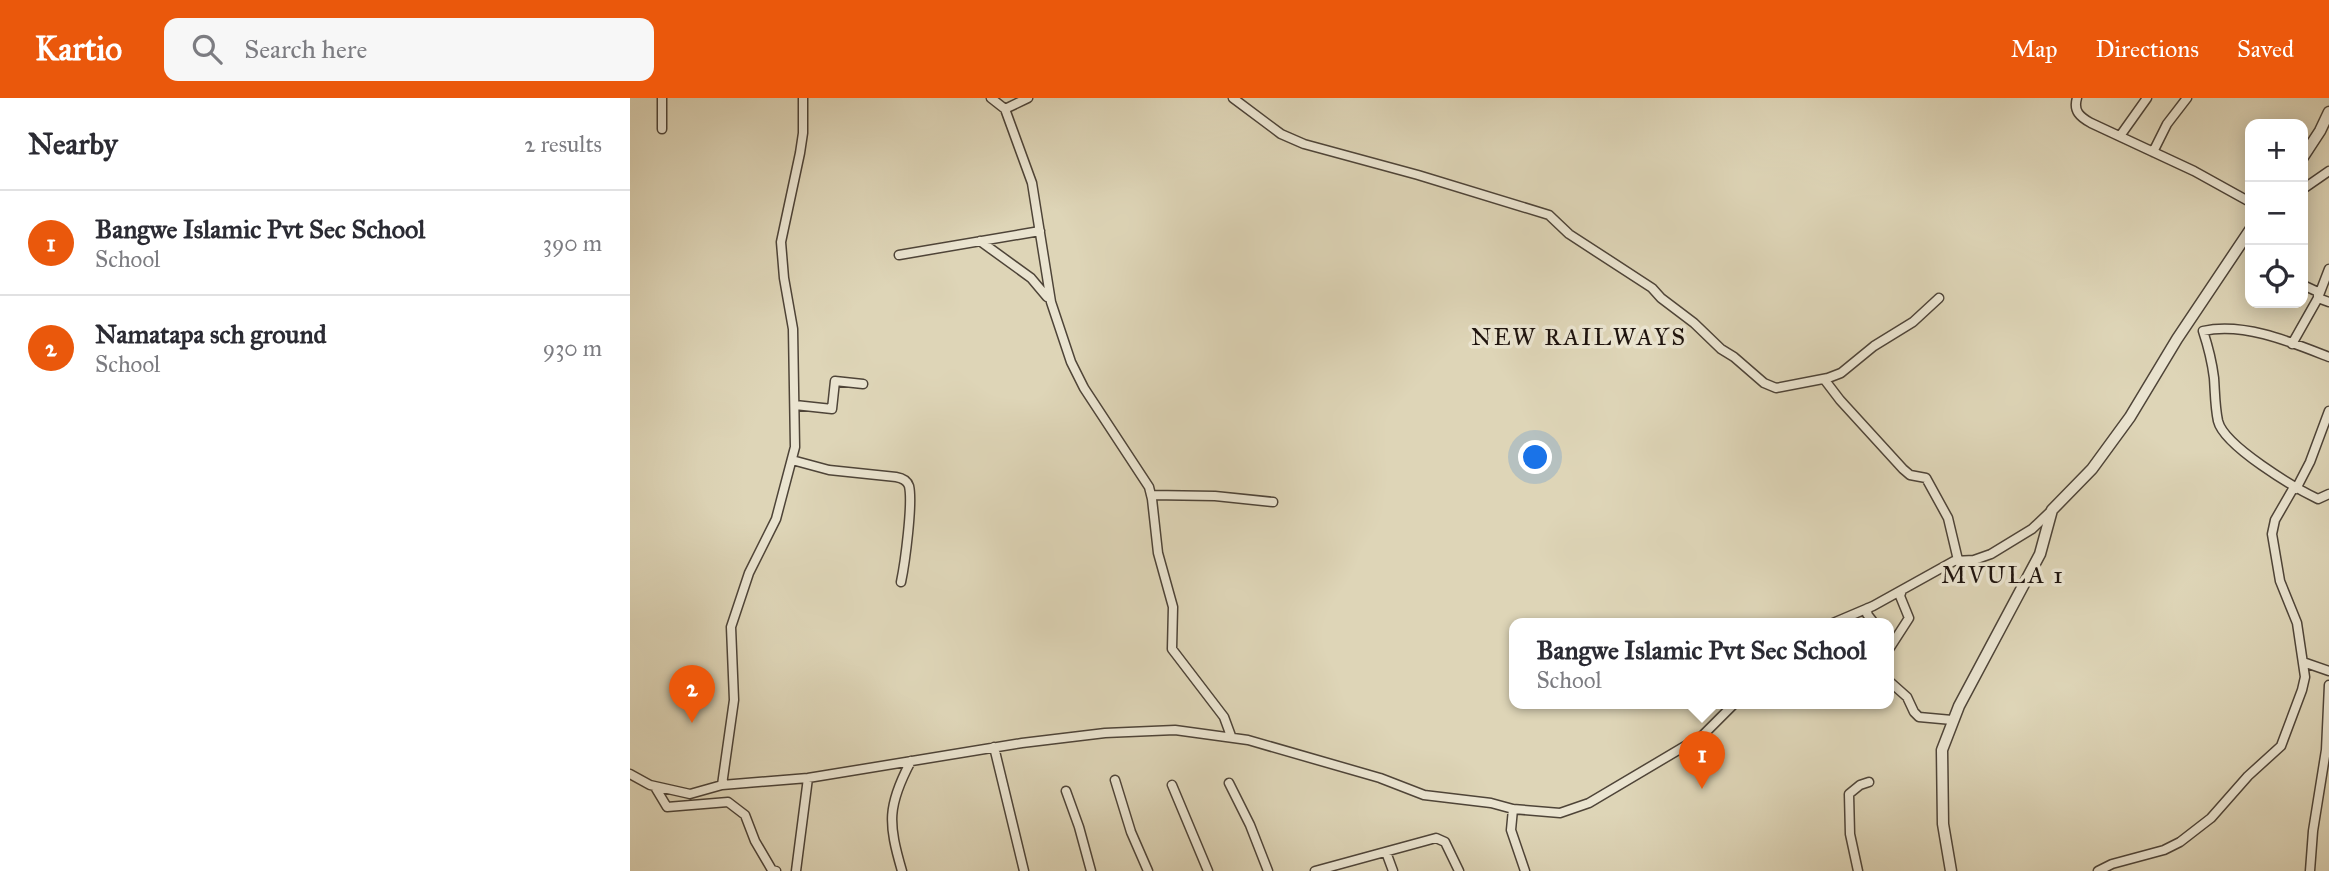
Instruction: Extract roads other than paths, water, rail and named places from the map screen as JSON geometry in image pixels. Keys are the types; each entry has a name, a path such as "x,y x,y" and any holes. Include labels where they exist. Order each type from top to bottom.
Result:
{"street":[{"path":"662,98 662,129"},
{"path":"722,785 734,700 731,627 749,573 776,519 796,434 793,329 781,242 800,153 803,98"},
{"path":"991,98 1004,109 1032,183 1051,302 1077,375 1144,478 1151,495 1158,553 1172,607 1172,649 1224,717 1231,736"},
{"path":"1004,109 1028,98"},
{"path":"1233,98 1281,134 1304,144 1549,215 1569,234 1651,288 1721,349 1734,356 1764,383 1776,388 1824,379 1840,373 1874,346 1913,322 1939,298"},
{"path":"2077,98 2076,110 2080,116 2194,171 2245,199"},
{"path":"2120,136 2147,98"},
{"path":"2154,152 2167,124 2188,98"},
{"path":"2308,149 2329,112"},
{"path":"2308,186 2329,171"},
{"path":"899,256 1040,231"},
{"path":"1845,618 1958,560 1974,560 1991,554 2032,529 2092,469 2112,442 2245,240"},
{"path":"980,241 1031,278 1051,302"},
{"path":"2292,344 2329,269"},
{"path":"2308,289 2329,302"},
{"path":"2189,323 2203,331 2257,333 2329,357"},
{"path":"2203,331 2214,376 2219,425 2232,442 2295,488 2318,499 2329,494"},
{"path":"1824,379 1903,469 1910,475 1926,478 1948,518 1958,560"},
{"path":"796,405 832,409 835,381 863,384"},
{"path":"2098,871 2112,864 2164,850 2180,842 2211,818 2248,776 2278,751 2305,677 2297,623 2280,581 2272,534 2276,520 2310,462 2329,411"},
{"path":"792,460 829,470 905,480 909,497 906,555 901,582"},
{"path":"1151,495 1215,496 1273,502"},
{"path":"1951,871 1943,824 1942,750 1952,720 2040,554 2052,510"},
{"path":"1894,641 1909,618 1900,596 1902,590"},
{"path":"1868,608 1867,614 1870,618"},
{"path":"2303,662 2329,671"},
{"path":"1894,685 1907,697 1919,717 1952,720"},
{"path":"2310,871 2326,750 2329,685"},
{"path":"630,774 655,787 691,794 722,785 808,778 1076,736 1175,730 1231,736 1380,778 1424,795 1491,803 1513,809 1560,813 1589,803 1702,736 1729,709"},
{"path":"994,747 1024,871"},
{"path":"902,871 891,821 899,785 911,761"},
{"path":"796,871 808,778"},
{"path":"1115,780 1131,832 1148,871"},
{"path":"1858,871 1850,834 1849,794 1869,782"},
{"path":"1228,783 1250,825 1268,871"},
{"path":"1172,785 1208,871"},
{"path":"655,787 667,807 728,802 745,815 755,841 772,870 776,871"},
{"path":"1066,792 1091,871"},
{"path":"1513,809 1511,830 1525,871"},
{"path":"1315,871 1332,869 1432,838 1441,839 1459,871"},
{"path":"1386,852 1393,871"}],"place":[{"name":"Namatapa sch ground","path":"692,723"},
{"name":"Bangwe Islamic Pvt Sec School","path":"1702,789"}],"district":[{"name":"NEW RAILWAYS","path":"1579,337"},
{"name":"MVULA 1","path":"2003,575"}]}
